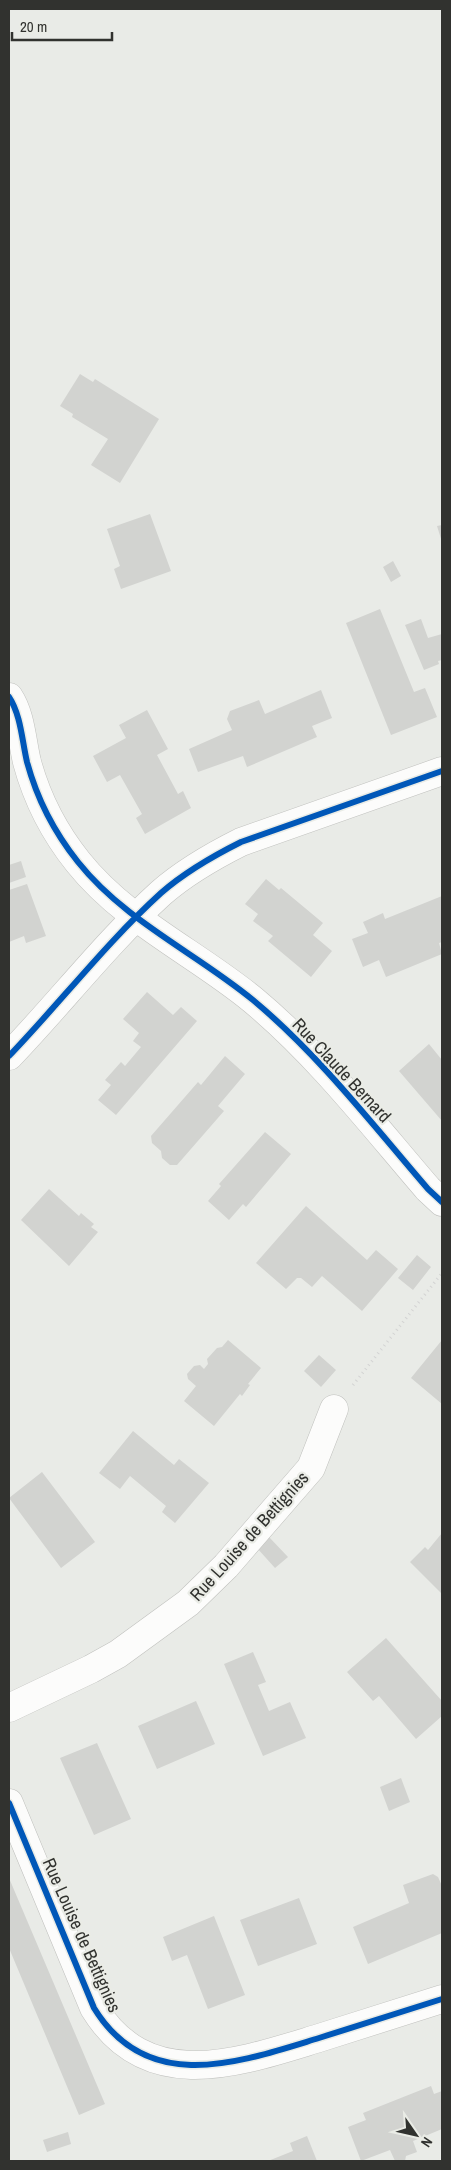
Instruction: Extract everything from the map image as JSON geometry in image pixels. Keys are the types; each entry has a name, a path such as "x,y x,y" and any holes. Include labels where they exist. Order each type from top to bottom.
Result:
{"street":[{"name":"Rue Claude Bernard","path":"9,697 17,716 35,788 46,812 79,863 100,886 136,918 252,999 277,1021 332,1076 428,1189 442,1202"},
{"path":"9,1056 136,918 184,875 214,855 241,842 442,771"},
{"name":"Rue Louise de Bettignies","path":"9,1708 63,1684 104,1662 188,1603 226,1566 311,1468 334,1409"},
{"name":"Rue Louise de Bettignies","path":"9,1802 94,2008 114,2034 149,2057 168,2064 189,2066 212,2066 246,2060 442,1999"}],"path":[{"path":"334,1409 442,1273"}],"building":[{"path":"80,374 93,382 95,379 159,419 120,483 91,465 108,439 72,417 73,414 60,406"},
{"path":"150,514 171,571 121,589 114,569 120,566 107,529"},
{"path":"442,525 442,542 437,526"},
{"path":"393,561 401,576 391,582 383,567"},
{"path":"380,609 414,692 425,688 437,717 391,735 346,623"},
{"path":"421,619 428,638 442,634 442,660 438,661 439,664 424,670 405,625"},
{"path":"321,690 332,718 312,726 317,737 247,767 243,756 198,772 189,749 232,730 227,719 230,711 259,700 265,714"},
{"path":"147,710 168,749 157,755 178,794 183,791 191,808 145,834 136,818 142,814 120,775 107,782 93,756 126,738 119,725"},
{"path":"21,861 26,877 9,883 9,865"},
{"path":"266,879 279,890 281,888 323,923 313,935 332,951 311,977 268,941 273,936 253,921 258,914 245,904"},
{"path":"27,884 46,936 26,943 24,936 9,942 9,890"},
{"path":"442,896 442,942 439,943 442,954 386,977 379,960 363,967 352,939 368,933 363,922 383,913 385,919"},
{"path":"147,992 173,1015 181,1007 197,1021 116,1115 98,1100 111,1085 105,1080 121,1062 125,1066 141,1047 133,1041 139,1033 123,1019"},
{"path":"429,1044 442,1060 442,1121 399,1071"},
{"path":"225,1056 245,1074 218,1106 224,1111 177,1165 170,1165 162,1158 161,1151 152,1143 151,1136 198,1082 201,1085"},
{"path":"265,1132 291,1154 246,1207 243,1204 229,1220 208,1201 221,1186 219,1184"},
{"path":"49,1189 79,1216 81,1213 94,1224 91,1227 98,1232 69,1266 21,1220"},
{"path":"306,1206 367,1260 376,1250 398,1269 362,1311 322,1276 312,1287 301,1278 297,1278 286,1289 256,1263"},
{"path":"417,1255 431,1267 413,1290 398,1278"},
{"path":"228,1340 261,1368 248,1384 250,1385 242,1396 240,1394 214,1426 184,1401 196,1386 188,1379 187,1374 194,1366 200,1365 204,1369 208,1364 207,1359"},
{"path":"442,1340 442,1404 411,1378"},
{"path":"319,1355 336,1370 321,1387 304,1371"},
{"path":"133,1431 174,1465 179,1459 209,1483 175,1523 162,1512 166,1506 130,1476 120,1489 99,1473"},
{"path":"42,1472 95,1542 61,1568 9,1498"},
{"path":"442,1533 442,1594 410,1562 425,1547 428,1550"},
{"path":"269,1537 288,1557 275,1568 257,1548"},
{"path":"386,1638 442,1701 442,1716 416,1739 379,1696 373,1701 347,1672"},
{"path":"253,1652 266,1682 258,1685 269,1711 290,1702 306,1738 263,1756 224,1664"},
{"path":"196,1701 215,1744 157,1769 138,1726"},
{"path":"97,1743 131,1819 94,1835 60,1758"},
{"path":"401,1778 410,1802 389,1811 380,1787"},
{"path":"433,1874 438,1877 442,1886 442,1933 368,1964 353,1927 409,1903 403,1885"},
{"path":"9,1878 105,2104 79,2115 9,1948"},
{"path":"299,1898 317,1944 258,1966 240,1920"},
{"path":"214,1916 245,1995 208,2009 187,1955 172,1961 163,1937"},
{"path":"431,2086 434,2094 442,2091 442,2129 413,2141 417,2152 406,2156 405,2161 395,2161 390,2150 361,2161 348,2127 366,2120 363,2113"},
{"path":"68,2132 71,2144 47,2152 43,2140"},
{"path":"307,2136 317,2161 268,2161 293,2151 290,2143"}],"cycle path":[{"path":"9,697 21,728 27,762 41,802 61,839 78,862 117,902 231,983 277,1021 323,1067 428,1189 442,1202"},
{"path":"9,1056 121,932 161,893 189,871 241,842 442,771"},
{"path":"9,1803 94,2008 116,2036 141,2053 168,2062 197,2065 227,2062 289,2047 442,1999"}]}
